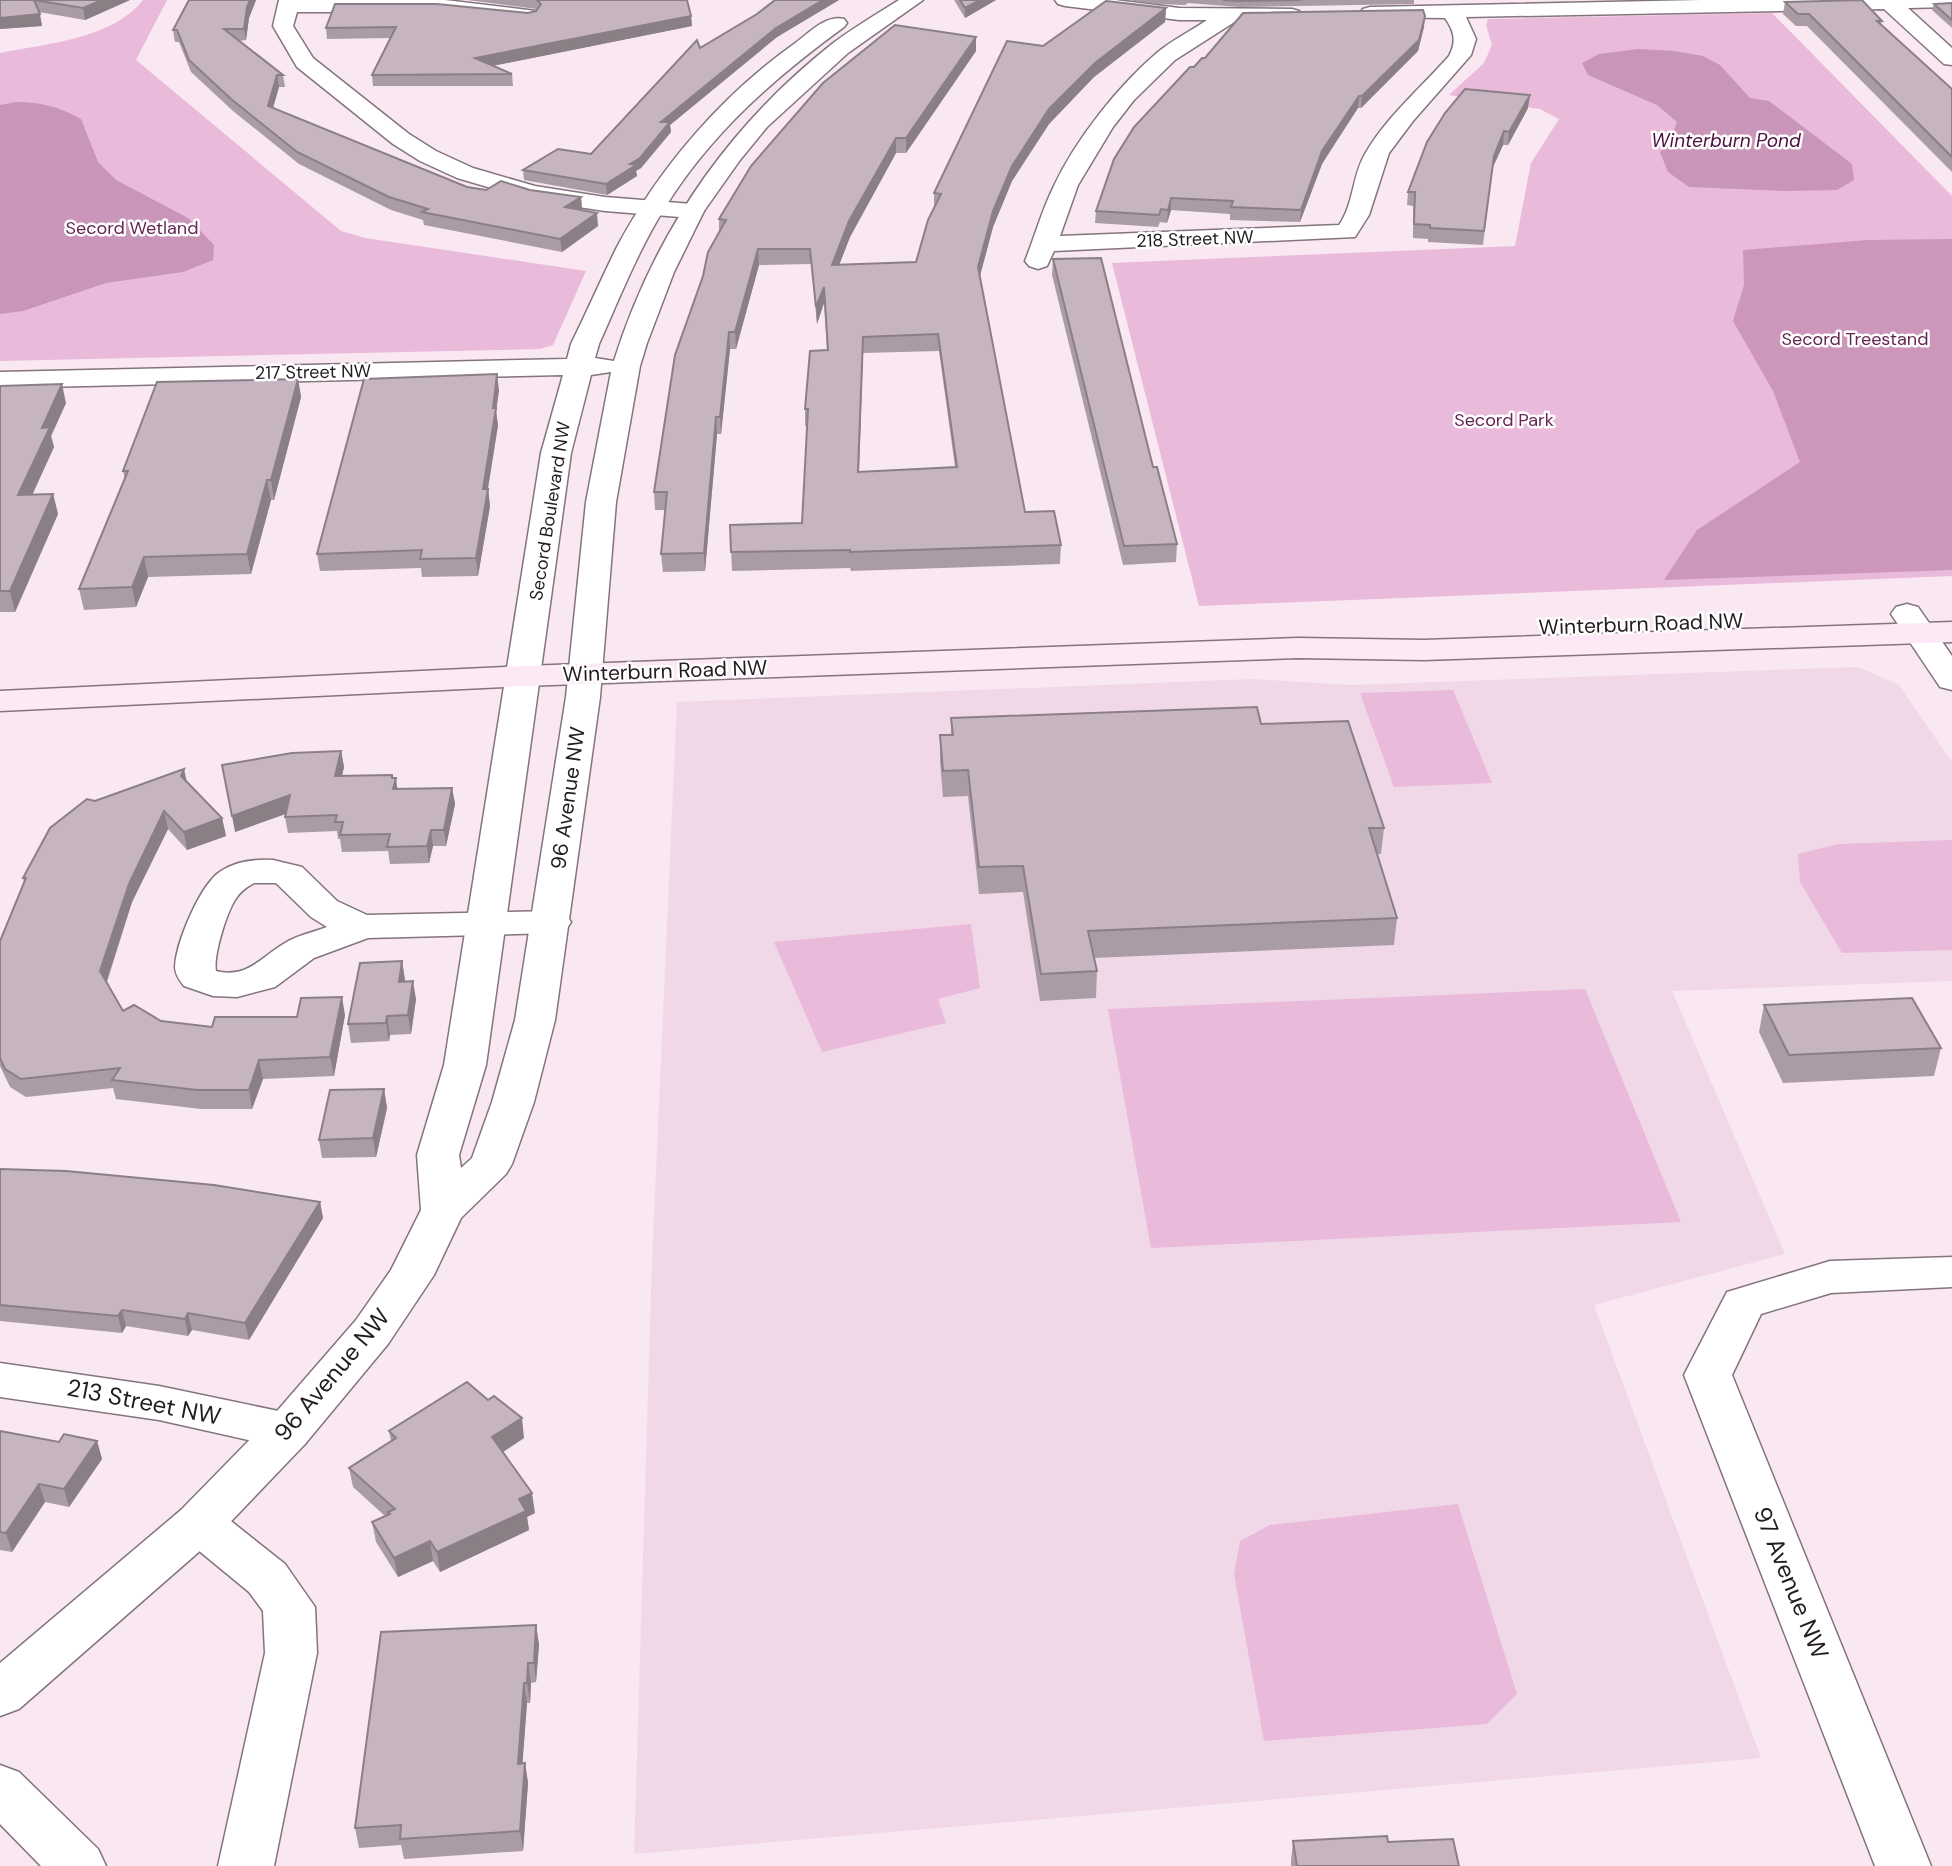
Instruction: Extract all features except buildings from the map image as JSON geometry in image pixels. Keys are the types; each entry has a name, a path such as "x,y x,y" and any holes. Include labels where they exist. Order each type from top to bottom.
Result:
{"main road":[{"name":"Winterburn Road NW","path":"0,701 525,676 1331,647 1424,650 1913,623 1952,612"},
{"name":"Winterburn Road NW","path":"1913,623 1952,632"}],"street":[{"path":"586,674 601,502 626,366 662,272 692,211 732,155 767,114 840,48 913,0"},
{"path":"1065,0 1157,13 1230,16 1314,14"},
{"path":"1230,16 1253,0"},
{"path":"1888,1 1952,59"},
{"path":"1355,13 1952,1"},
{"path":"528,15 466,5 288,3 283,26 305,62 380,109 401,139 428,156 492,182 568,199 692,211"},
{"name":"218 Street NW","path":"1230,16 1167,55 1126,95 1102,125 1066,185 1041,253 1346,232 1355,223 1365,183 1376,155 1437,79 1454,65 1464,48 1462,26 1451,11"},
{"name":"Secord Boulevard NW","path":"525,676 556,453 578,366 617,274 652,208 696,146 752,88 790,55 851,14"},
{"name":"217 Street NW","path":"0,380 626,366"},
{"path":"1913,623 1952,680"},
{"name":"96 Avenue NW","path":"0,1694 199,1523 288,1432 372,1332 411,1275 443,1210 491,1164 513,1102 535,1020 552,922 586,674"},
{"path":"443,1210 438,1155 465,1065 525,676"},
{"path":"363,927 552,922"},
{"name":"97 Avenue NW","path":"1903,1866 1708,1375 1743,1303 1830,1277 1952,1272"},
{"name":"213 Street NW","path":"0,1380 159,1402 288,1432"},
{"path":"199,1523 267,1578 289,1606 291,1653 246,1866"},
{"path":"0,1788 78,1866"}],"shaded area":[{"path":"1859,667 1899,685 1952,762 1952,981 1672,991 1785,1254 1594,1305 1761,1758 634,1854 652,1260 677,702 1252,679 1350,685"}],"green space":[{"name":"Secord Wetland","path":"143,0 167,0 136,60 341,231 365,238 586,271 553,345 540,349 0,361 0,53 57,43 96,32 130,13"},
{"name":"Secord Park","path":"1772,13 1952,196 1952,576 1199,606 1112,263 1515,246 1531,163 1559,119 1540,109 1449,95 1484,63 1492,45 1486,25 1488,19"},
{"name":"Secord Treestand","path":"1952,239 1952,570 1664,580 1697,530 1800,462 1773,391 1733,321 1744,285 1743,250 1868,240"},
{"path":"1453,690 1492,783 1394,787 1360,693"},
{"path":"1952,840 1952,950 1842,953 1800,882 1798,854 1838,844"},
{"path":"971,924 980,988 938,999 946,1023 822,1052 774,942"},
{"path":"1585,989 1681,1222 1151,1248 1108,1009"},
{"path":"1458,1504 1517,1694 1487,1724 1264,1741 1234,1574 1240,1541 1270,1525"}],"water":[{"name":"Winterburn Pond","path":"1638,49 1703,56 1720,65 1750,98 1769,101 1852,164 1854,180 1837,190 1689,187 1668,172 1660,152 1671,138 1677,122 1657,105 1588,75 1582,63 1599,54"},
{"path":"16,102 50,106 81,119 98,162 116,180 188,218 214,245 213,260 183,272 106,283 23,311 0,314 0,105"}]}
